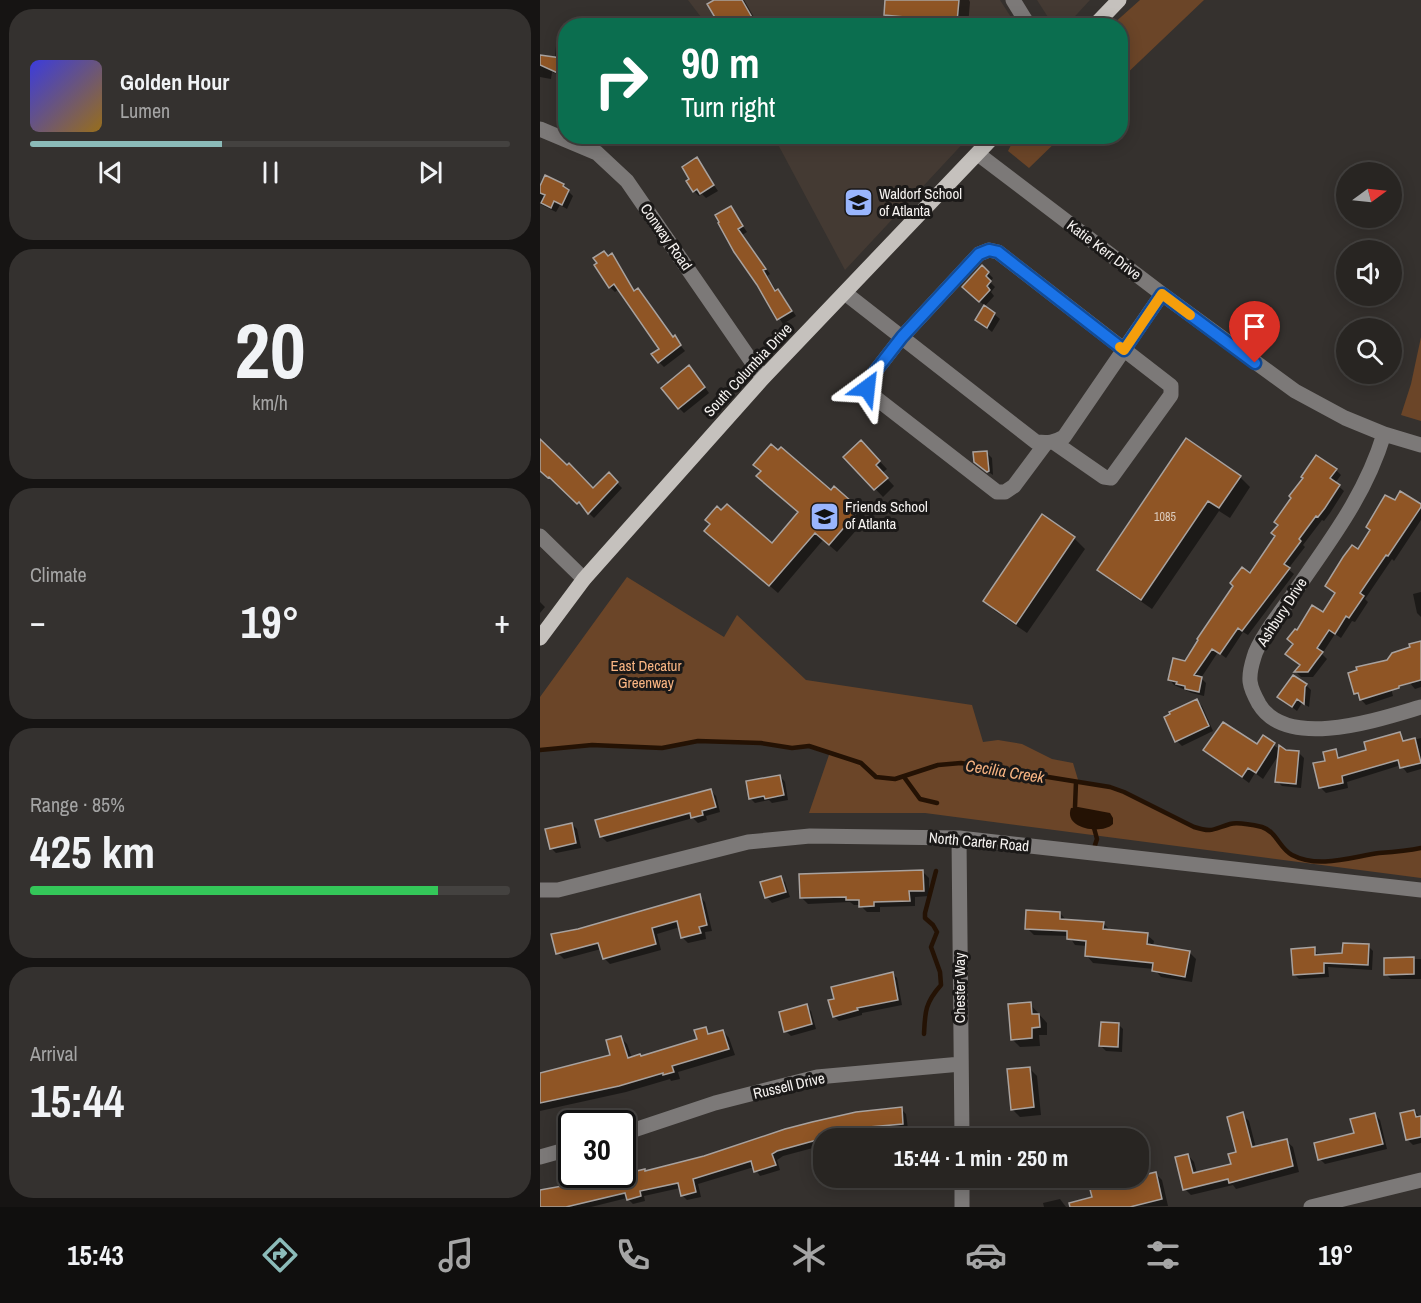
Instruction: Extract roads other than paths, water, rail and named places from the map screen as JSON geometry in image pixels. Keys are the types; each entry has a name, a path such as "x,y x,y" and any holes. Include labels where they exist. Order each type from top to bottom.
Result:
{"main road":[{"path":"1102,18 1119,0"},
{"name":"South Columbia Drive","path":"540,638 584,579 763,378 987,144"}],"street":[{"path":"1013,0 1024,18"},
{"name":"Conway Road","path":"540,129 558,137"},
{"name":"Conway Road","path":"576,144 597,153 627,181 763,378"},
{"name":"Katie Kerr Drive","path":"978,154 1162,294 1295,391 1345,418 1384,434 1421,445"},
{"path":"845,293 902,337 1036,442 1050,443 1104,477 1111,478 1115,474 1171,395 1171,386 1124,350 998,252 989,250 979,254 902,337 867,382 867,388 872,395 997,492 1005,492 1014,486 1050,443 1064,437 1124,350 1162,294"},
{"name":"Ashbury Drive","path":"1384,434 1374,465 1354,505 1277,617 1254,656 1249,686 1264,713 1283,724 1306,730 1333,729 1421,707"},
{"path":"540,536 584,579"},
{"name":"North Carter Road","path":"540,890 558,890 748,842 810,836 959,838 1421,890"},
{"name":"Chester Way","path":"959,838 962,1128"},
{"name":"Russell Drive","path":"636,1129 715,1103 817,1077 961,1064"},
{"path":"540,1157 558,1152"},
{"path":"1311,1207 1421,1180"},
{"path":"962,1188 962,1207"}],"waterway":[{"name":"Cecilia Creek","path":"540,750 592,745 662,748 698,741 761,743 792,748 809,746 861,763 876,777 895,779 938,765 961,763 1110,787 1200,829 1213,830 1237,823 1262,827 1271,832 1292,855 1313,861 1335,861 1421,848"},
{"path":"904,777 920,799 937,803"},
{"path":"1075,807 1076,782"},
{"path":"1094,828 1097,839 1095,845"},
{"path":"924,1034 927,1008 941,985 940,972 931,947 937,932 925,918 936,871"}],"place":[{"name":"Waldorf School of Atlanta","path":"858,203"},
{"name":"Friends School of Atlanta","path":"824,516"}],"park label":[{"name":"East Decatur Greenway","path":"646,674"}]}
